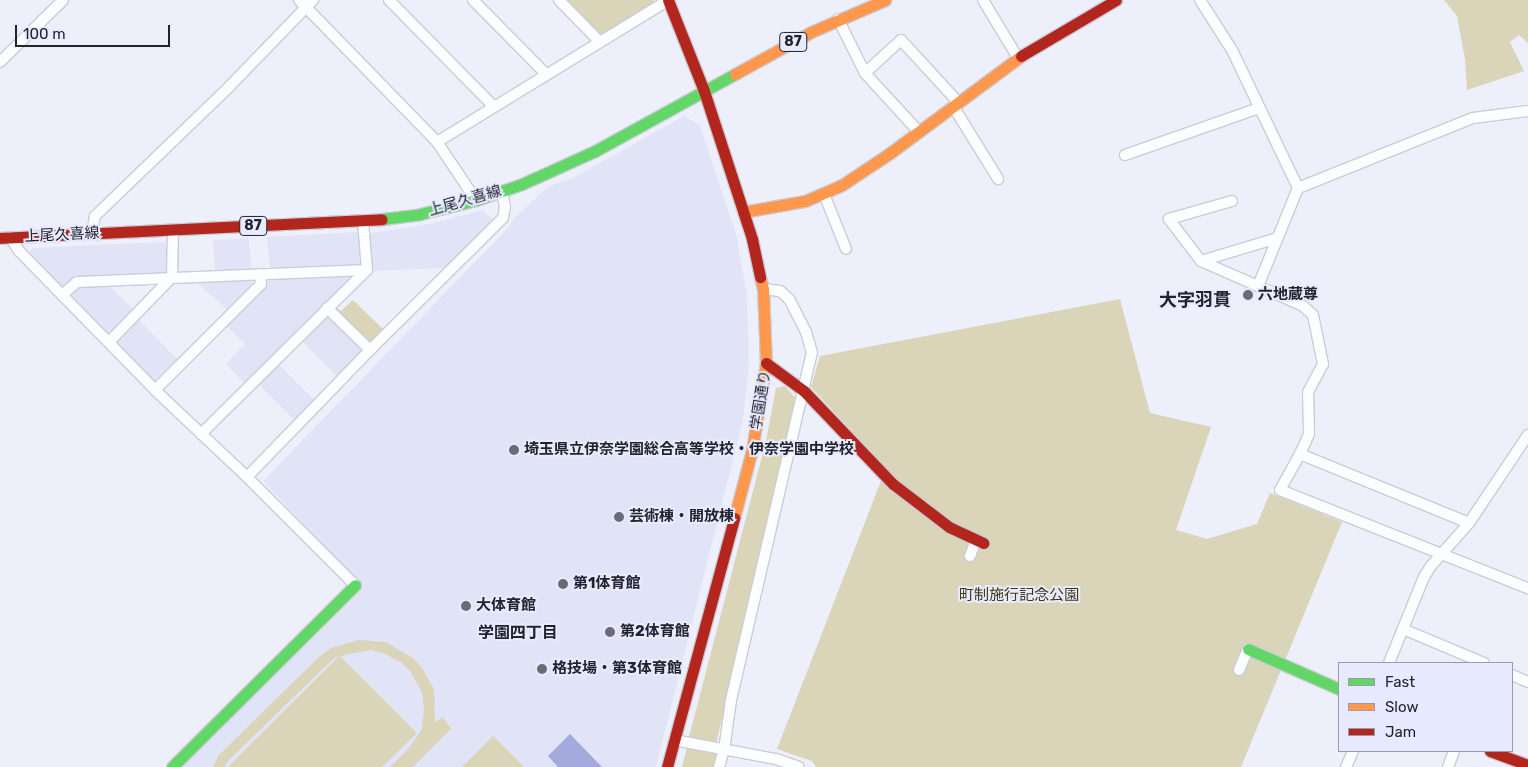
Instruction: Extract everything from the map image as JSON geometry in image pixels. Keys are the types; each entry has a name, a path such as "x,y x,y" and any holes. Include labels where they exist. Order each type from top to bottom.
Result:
{"street":[{"path":"0,62 63,0"},
{"path":"389,0 493,106"},
{"path":"473,0 546,74"},
{"path":"559,0 600,42"},
{"path":"437,142 668,0"},
{"name":"学園通り","path":"667,767 752,450 766,363 763,289 744,212 704,91 668,0"},
{"name":"上尾久喜線","path":"5,238 363,221 420,214 476,200 502,191 595,151 838,19 885,0"},
{"path":"984,0 1018,58"},
{"path":"744,212 783,207 824,194 866,170 1018,58 1116,0"},
{"path":"1200,0 1232,50 1298,188"},
{"path":"92,233 95,216 230,86 306,2 437,142 476,200"},
{"path":"838,19 865,73 919,132"},
{"path":"865,73 902,40 956,104 998,179"},
{"path":"1125,155 1260,108"},
{"path":"1258,286 1298,188 1473,118 1528,112"},
{"path":"247,477 370,350 503,218 506,208 502,191"},
{"path":"824,194 846,249"},
{"path":"1232,201 1169,220 1201,261 1303,306 1313,315 1324,364 1308,392 1309,434 1280,490 1528,588"},
{"path":"363,221 367,270"},
{"path":"109,342 172,277 173,230"},
{"path":"5,238 20,251 155,390 247,477 355,585 172,767"},
{"path":"1201,261 1277,238"},
{"path":"62,295 77,282 367,270"},
{"path":"201,434 367,270"},
{"path":"155,390 261,284 260,274"},
{"path":"719,767 724,750 731,700 812,353 806,332 790,300 780,291 763,289"},
{"path":"327,308 370,350"},
{"path":"766,363 804,391 893,484 949,527 979,541 970,556"},
{"path":"1389,662 1424,577 1440,554 1469,523 1528,435"},
{"path":"1300,454 1469,523"},
{"path":"1403,629 1482,662"},
{"path":"1239,670 1248,649 1338,689"},
{"path":"1513,675 1528,682"},
{"path":"674,740 776,759 799,767"},
{"path":"1346,767 1353,752"},
{"path":"1448,767 1454,752"},
{"path":"1493,752 1528,765"}],"shaded area":[{"name":"埼玉県立伊奈学園総合高等学校・伊奈学園中学校","path":"684,116 700,125 736,234 747,296 749,365 743,420 656,767 181,767 363,587 263,481 507,229 515,217 548,187 575,177"},
{"path":"483,210 494,221 447,268 371,271 369,235 371,233 430,224"},
{"path":"357,232 361,236 362,261 359,265 270,268 267,237"},
{"path":"249,238 251,269 215,271 213,241"},
{"path":"163,242 167,245 169,270 165,273 74,277 65,285 61,285 29,253 32,248"},
{"path":"347,274 349,280 245,384 226,364 245,344 225,325 270,279"},
{"path":"249,279 253,284 227,310 196,281"},
{"path":"107,284 134,310 112,333 106,333 69,295 79,286"},
{"path":"324,316 331,318 361,348 362,354 338,377 301,340"},
{"path":"138,319 177,359 154,381 118,344 118,339"},
{"path":"278,364 315,401 295,421 258,384"}],"green space":[{"path":"565,0 654,0 652,5 604,35 598,33"},
{"path":"1444,0 1528,0 1528,43 1519,35 1510,42 1524,71 1467,90 1465,59 1457,16"},
{"name":"町制施行記念公園","path":"1120,299 1150,413 1211,427 1176,530 1207,539 1257,524 1270,493 1342,522 1241,767 816,767 812,761 777,749 886,468 811,387 820,356"},
{"path":"353,300 384,330 371,343 367,343 336,311 337,308 341,311"},
{"path":"785,386 796,399 716,744 689,737 766,441 776,388"},
{"path":"359,640 386,642 414,659 422,668 434,689 435,722 443,717 451,729 413,767 390,767 410,747 422,728 424,709 422,692 410,671 401,662 383,653 370,650 340,656 417,733 382,767 228,767 339,656 334,658 228,761 225,767 213,767 219,755 320,656 331,648"},
{"path":"493,736 524,767 462,767"},
{"path":"687,747 717,753 713,767 682,767"}],"water":[{"path":"570,734 602,767 558,767 548,756"}],"traffic: fast":[{"path":"382,219 420,214 476,200 522,184 595,151 735,74"},
{"path":"172,767 355,585"},
{"path":"1248,649 1338,689"}],"traffic: slow":[{"path":"735,74 811,32 885,0"},
{"path":"743,212 805,201 842,185 890,153 1021,56"},
{"path":"734,518 752,450 766,363 763,289 760,277"}],"traffic: jam":[{"path":"668,0 704,91 752,239 760,277"},
{"path":"1021,56 1116,0"},
{"path":"0,238 382,219"},
{"path":"766,363 804,391 893,484 949,527 983,543"},
{"path":"667,767 734,518"},
{"path":"1493,752 1528,765"}],"place":[{"name":"六地蔵尊","path":"1248,295"},
{"name":"埼玉県立伊奈学園総合高等学校・伊奈学園中学校","path":"514,450"},
{"name":"芸術棟・開放棟","path":"619,517"},
{"name":"第1体育館","path":"563,584"},
{"name":"大体育館","path":"466,606"},
{"name":"第2体育館","path":"610,632"},
{"name":"格技場・第3体育館","path":"542,669"}],"district":[{"name":"大字羽貫","path":"1195,300"},
{"name":"学園四丁目","path":"518,633"}]}
